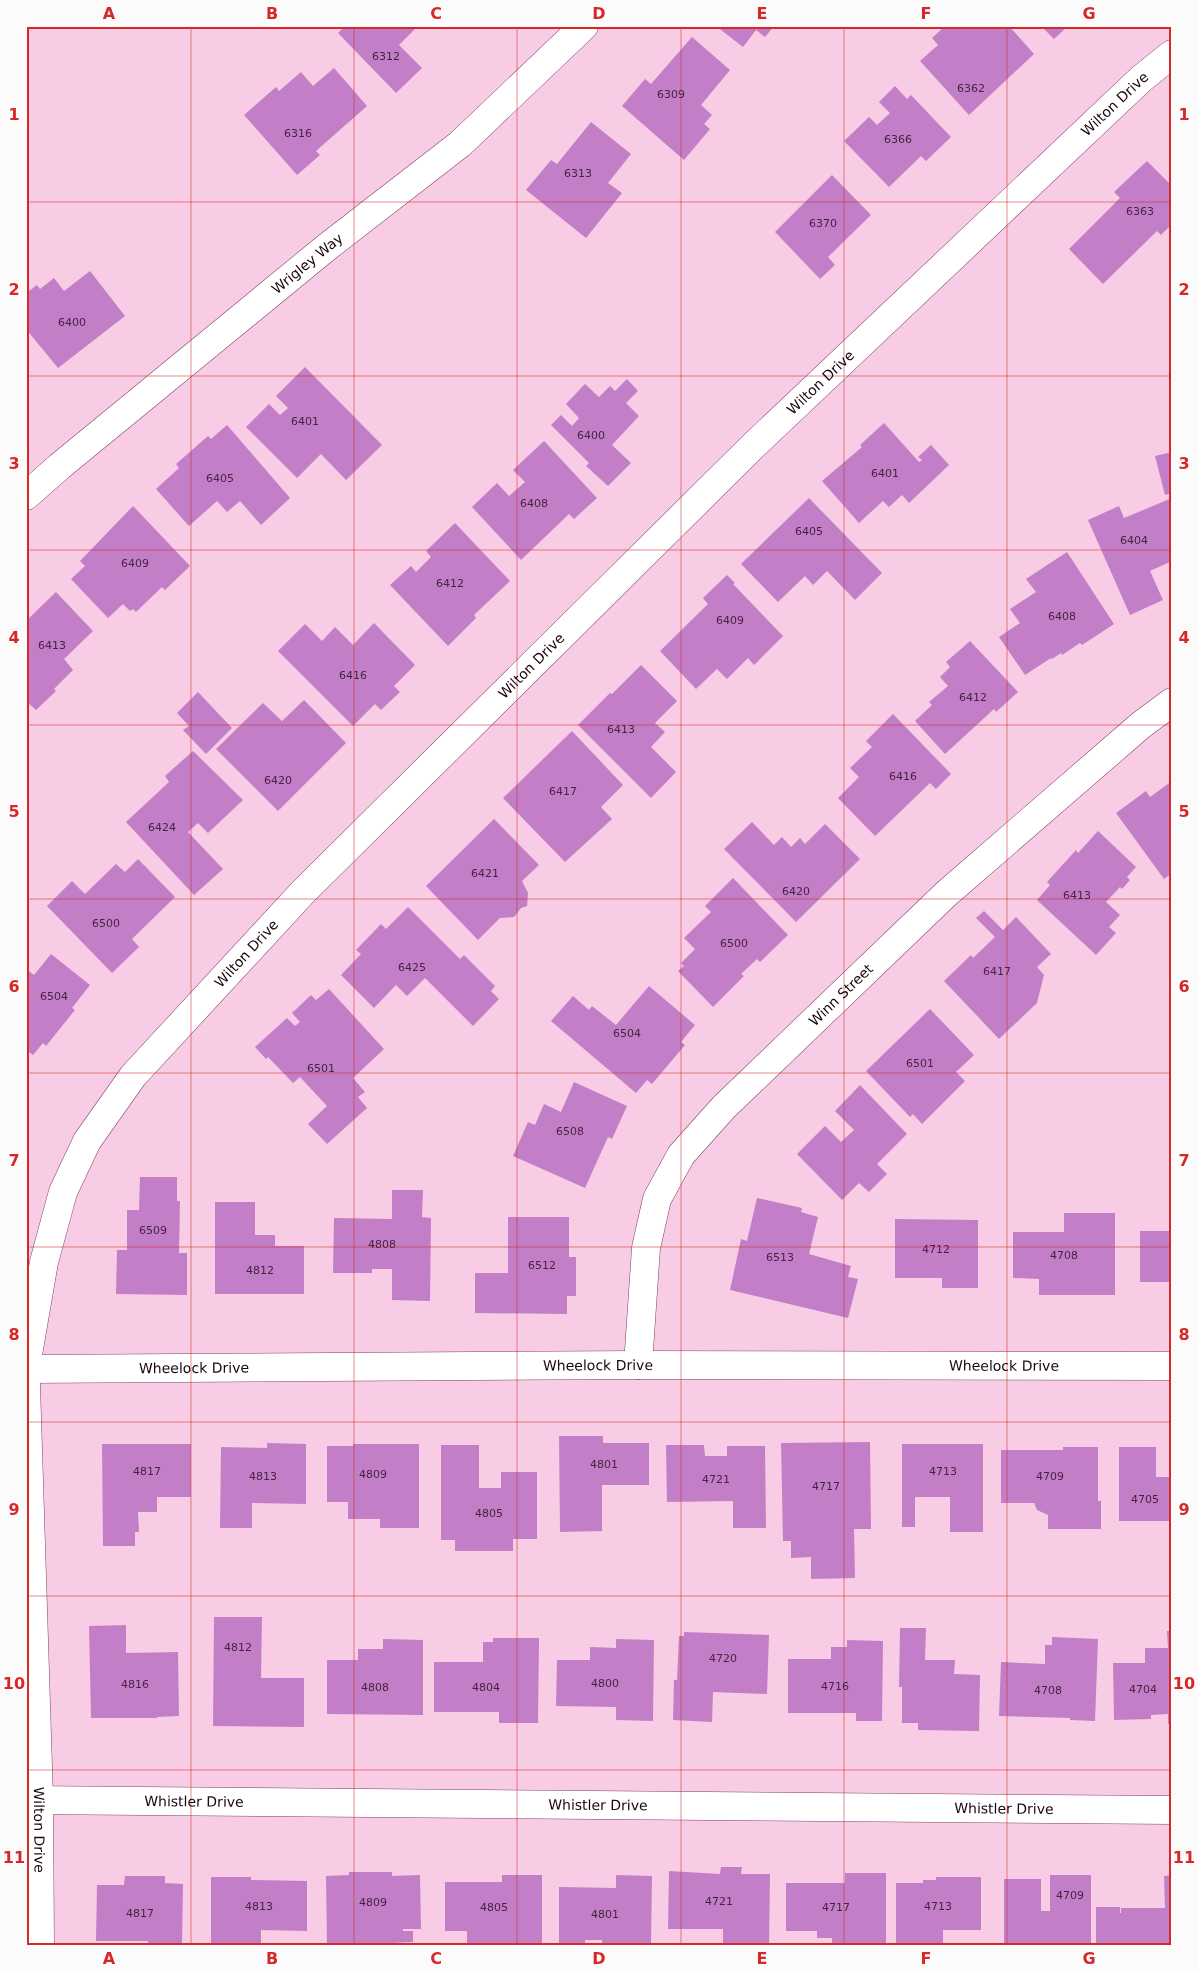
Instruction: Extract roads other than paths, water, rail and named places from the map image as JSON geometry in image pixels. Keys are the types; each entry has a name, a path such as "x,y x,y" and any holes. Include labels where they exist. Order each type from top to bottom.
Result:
{"street":[{"name":"Wrigley Way","path":"26,496 327,247 460,144 584,26"},
{"name":"Wilton Drive","path":"26,1368 44,1262 63,1192 87,1141 133,1076 303,892 753,446 1141,79 1172,54"},
{"name":"Winn Street","path":"638,1365 646,1248 657,1199 681,1155 724,1107 946,894 1141,725 1172,702"},
{"name":"Wheelock Drive","path":"26,1368 638,1365 1172,1366"},
{"name":"Wilton Drive","path":"26,1385 33,1799 40,1946"},
{"name":"Whistler Drive","path":"33,1799 1172,1810"}]}
